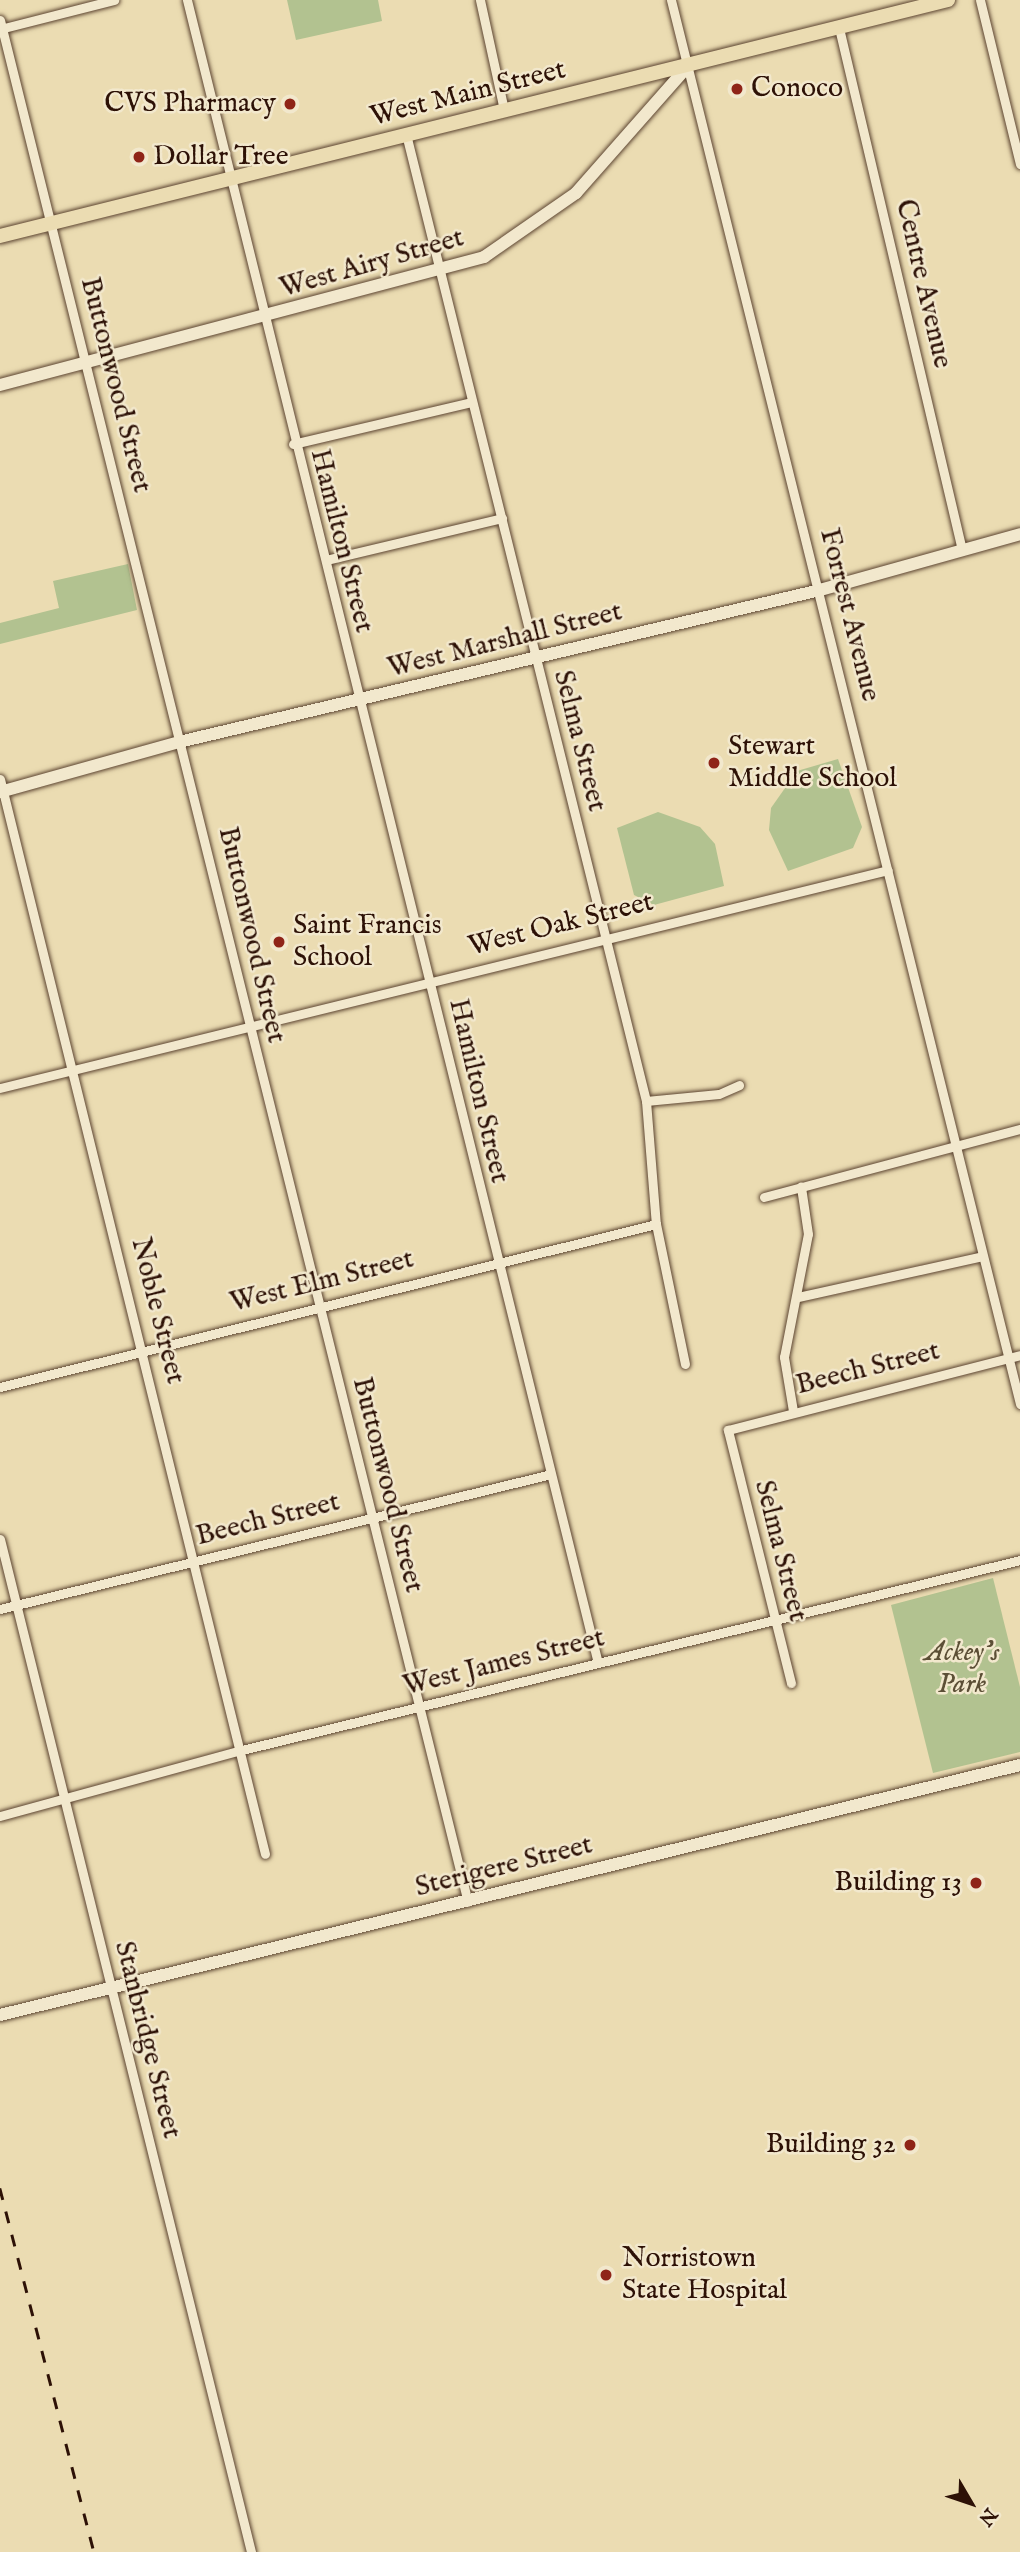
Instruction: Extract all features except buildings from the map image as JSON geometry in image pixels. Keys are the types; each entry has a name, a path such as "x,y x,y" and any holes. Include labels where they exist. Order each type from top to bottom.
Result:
{"main road":[{"name":"West Main Street","path":"0,236 948,0"}],"street":[{"path":"1,26 94,2 114,0"},
{"name":"Hamilton Street","path":"187,0 266,319 293,444 326,561 357,702 429,981 547,1475 598,1663"},
{"path":"480,0 504,110"},
{"name":"Forrest Avenue","path":"671,0 820,590 1020,1404"},
{"path":"980,0 1020,164"},
{"name":"Buttonwood Street","path":"1,26 53,222 178,742 467,1902"},
{"name":"Centre Avenue","path":"839,29 962,550"},
{"name":"West Airy Street","path":"0,385 440,274 484,257 548,217 601,168 688,66"},
{"name":"Selma Street","path":"406,134 502,518 534,659 607,936 646,1101 656,1224 685,1364"},
{"path":"293,444 472,402"},
{"path":"326,561 502,518"},
{"name":"West Marshall Street","path":"1,787 178,742 357,702 820,590 1020,534"},
{"name":"Noble Street","path":"1,787 145,1352 265,1854"},
{"name":"West Oak Street","path":"0,1088 607,936 888,870"},
{"path":"646,1101 719,1094 739,1085"},
{"path":"764,1197 1020,1129"},
{"path":"793,1411 784,1357 799,1297 808,1234 801,1187"},
{"name":"West Elm Street","path":"0,1387 145,1352 317,1305 656,1224"},
{"path":"799,1297 984,1256"},
{"name":"Beech Street","path":"728,1430 793,1411 1020,1355"},
{"name":"Selma Street","path":"728,1430 790,1683"},
{"name":"Beech Street","path":"0,1609 547,1475"},
{"name":"Stanbridge Street","path":"0,1539 251,2552"},
{"name":"West James Street","path":"0,1816 242,1750 1020,1560"},
{"name":"Sterigere Street","path":"0,2015 1020,1765"}],"green space":[{"path":"287,0 378,0 382,21 296,40"},
{"path":"128,564 137,610 0,644 0,623 59,608 53,581"},
{"path":"838,759 862,827 853,848 788,871 769,830 771,808 797,771"},
{"path":"658,812 700,827 715,844 724,886 654,905 634,895 617,828"},
{"name":"Ackey's Park","path":"993,1578 1020,1687 1020,1752 933,1773 891,1605"}],"railway":[{"path":"0,2188 94,2552"}],"place":[{"name":"Conoco","path":"737,89"},
{"name":"CVS Pharmacy","path":"290,104"},
{"name":"Dollar Tree","path":"139,157"},
{"name":"Stewart Middle School","path":"714,763"},
{"name":"Saint Francis School","path":"279,942"},
{"name":"Building 13","path":"976,1883"},
{"name":"Building 32","path":"910,2145"},
{"name":"Norristown State Hospital","path":"606,2275"}]}
